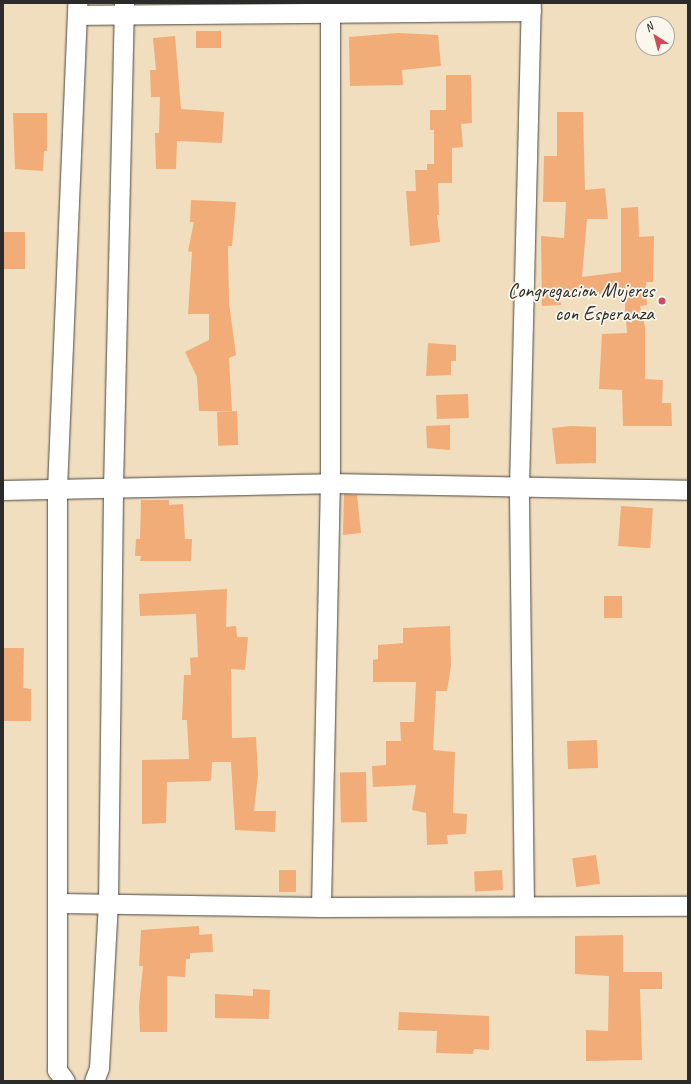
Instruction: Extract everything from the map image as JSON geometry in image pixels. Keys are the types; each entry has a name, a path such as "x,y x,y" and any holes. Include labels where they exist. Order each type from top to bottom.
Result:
{"street":[{"path":"65,1081 57,1070 59,903 58,489 77,9 531,7 519,487 524,906"},
{"path":"321,907 330,483 330,8"},
{"path":"94,1081 99,1068 108,903 113,488 124,9"},
{"path":"3,490 330,483 688,490"},
{"path":"59,903 321,907 688,906"}],"building":[{"path":"196,31 221,31 221,48 196,48"},
{"path":"398,33 438,35 441,66 402,70 403,85 350,86 349,37"},
{"path":"175,36 181,109 224,112 222,143 177,141 176,169 156,169 155,133 159,133 160,97 151,97 150,70 156,70 153,38"},
{"path":"446,75 471,75 472,123 461,124 463,147 452,148 452,183 438,183 439,215 437,215 440,242 410,246 406,191 416,191 415,170 427,170 427,164 434,164 434,130 430,130 430,110 446,110"},
{"path":"557,112 583,112 585,190 605,188 608,219 587,219 582,277 621,272 621,208 638,207 639,237 654,236 653,282 646,282 647,305 640,306 645,327 645,379 663,380 662,403 671,403 672,426 623,426 622,390 599,389 602,334 627,333 624,292 560,298 561,305 542,306 541,236 564,238 566,202 543,202 544,156 557,156"},
{"path":"13,113 47,113 47,151 44,151 43,171 15,169"},
{"path":"191,200 236,202 232,246 228,246 229,303 236,355 229,358 232,411 199,411 197,377 185,352 209,340 209,314 188,314 192,252 188,251 194,222 190,222"},
{"path":"3,232 25,232 25,269 3,269"},
{"path":"428,343 456,345 456,361 451,361 451,375 426,376"},
{"path":"468,394 469,418 437,419 436,395"},
{"path":"237,411 238,445 218,446 217,412"},
{"path":"450,425 450,450 427,448 426,426"},
{"path":"571,426 596,427 596,463 556,464 552,428"},
{"path":"344,494 357,495 361,533 343,535"},
{"path":"141,500 169,500 169,505 183,504 185,539 192,539 191,561 140,561 141,556 135,556 136,539 140,539"},
{"path":"621,506 653,508 650,548 618,546"},
{"path":"227,589 226,627 236,626 237,637 248,637 245,670 231,669 232,738 256,737 258,775 254,811 276,811 275,832 235,830 231,762 212,762 211,781 167,782 166,823 142,824 142,760 189,759 187,720 182,720 184,675 191,675 190,658 198,657 196,614 140,616 139,594"},
{"path":"604,596 622,596 622,618 604,618"},
{"path":"450,626 451,666 447,691 436,691 433,750 455,752 453,813 467,814 466,834 447,835 448,844 427,845 426,813 412,810 416,785 373,787 372,766 386,765 386,741 401,741 400,722 414,722 416,682 373,682 373,660 378,659 378,645 403,643 403,628"},
{"path":"3,648 24,648 23,688 31,689 31,721 3,721"},
{"path":"597,740 598,768 568,769 567,741"},
{"path":"340,772 366,772 367,822 341,822"},
{"path":"596,855 600,884 576,887 572,858"},
{"path":"279,870 296,870 296,892 279,892"},
{"path":"502,870 503,890 475,891 474,871"},
{"path":"199,926 199,935 212,934 213,952 190,953 190,959 186,959 185,977 167,976 167,1032 140,1032 139,1006 143,966 139,966 141,930"},
{"path":"623,935 623,972 662,972 662,989 640,989 642,1060 586,1061 586,1030 608,1031 609,976 575,974 575,936"},
{"path":"253,989 270,990 269,1019 215,1018 215,994 253,996"},
{"path":"399,1012 489,1016 489,1050 474,1049 473,1054 436,1053 437,1031 398,1030"}],"place":[{"name":"Congregacion Mujeres con Esperanza","path":"662,301"}]}
